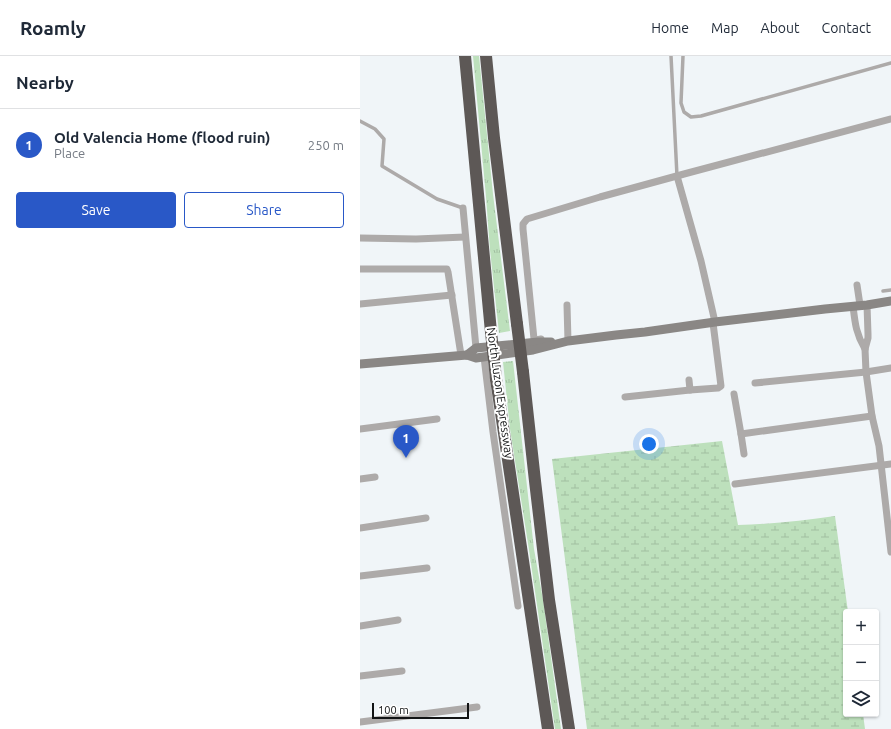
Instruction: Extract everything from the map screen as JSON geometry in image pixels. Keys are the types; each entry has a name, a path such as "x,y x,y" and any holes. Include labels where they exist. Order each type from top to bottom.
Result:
{"highway":[{"name":"North Luzon Expressway","path":"465,56 496,379 548,729"},
{"name":"North Luzon Expressway","path":"486,56 494,138 523,372 534,481 569,729"}],"main road":[{"path":"360,364 464,355 476,358 533,350 564,342 714,323 825,306 860,305 891,301"},
{"path":"464,355 476,348 538,342 564,342"}],"street":[{"path":"567,305 564,342 552,339 534,339 522,229 527,219 677,176 891,120"},
{"path":"625,397 718,388 721,386 714,323 701,261 677,176"},
{"path":"464,208 465,236 476,348"},
{"path":"360,238 416,239 465,236"},
{"path":"360,269 447,269 464,355"},
{"path":"857,285 860,305 868,334 865,348 866,372 872,416 879,446 891,552"},
{"path":"360,304 452,295"},
{"path":"860,305 856,331 865,348"},
{"path":"484,357 493,432 518,606"},
{"path":"755,383 866,372 891,368"},
{"path":"689,380 690,390"},
{"path":"734,394 744,454"},
{"path":"741,434 872,416"},
{"path":"360,429 437,420"},
{"path":"735,484 880,464 891,464"},
{"path":"360,479 375,477"},
{"path":"360,528 426,518"},
{"path":"360,576 427,568"},
{"path":"360,626 398,620"},
{"path":"360,676 402,671"},
{"path":"360,722 477,707"}],"lane":[{"path":"671,56 677,176"},
{"path":"683,56 681,103 684,112 691,117 702,116 891,63"},
{"path":"360,121 375,129 384,139 382,166 438,199 464,208"},
{"path":"883,291 891,290"}],"green space":[{"path":"473,56 479,56 493,194 510,331 499,333 490,250"},
{"path":"513,361 534,549 543,600 561,729 555,729 510,429 503,362"},
{"path":"722,441 738,525 787,522 835,516 848,609 843,609 843,717 863,717 865,729 587,729 552,459"}],"place":[{"name":"Old Valencia Home (flood ruin)","path":"406,458"}]}
